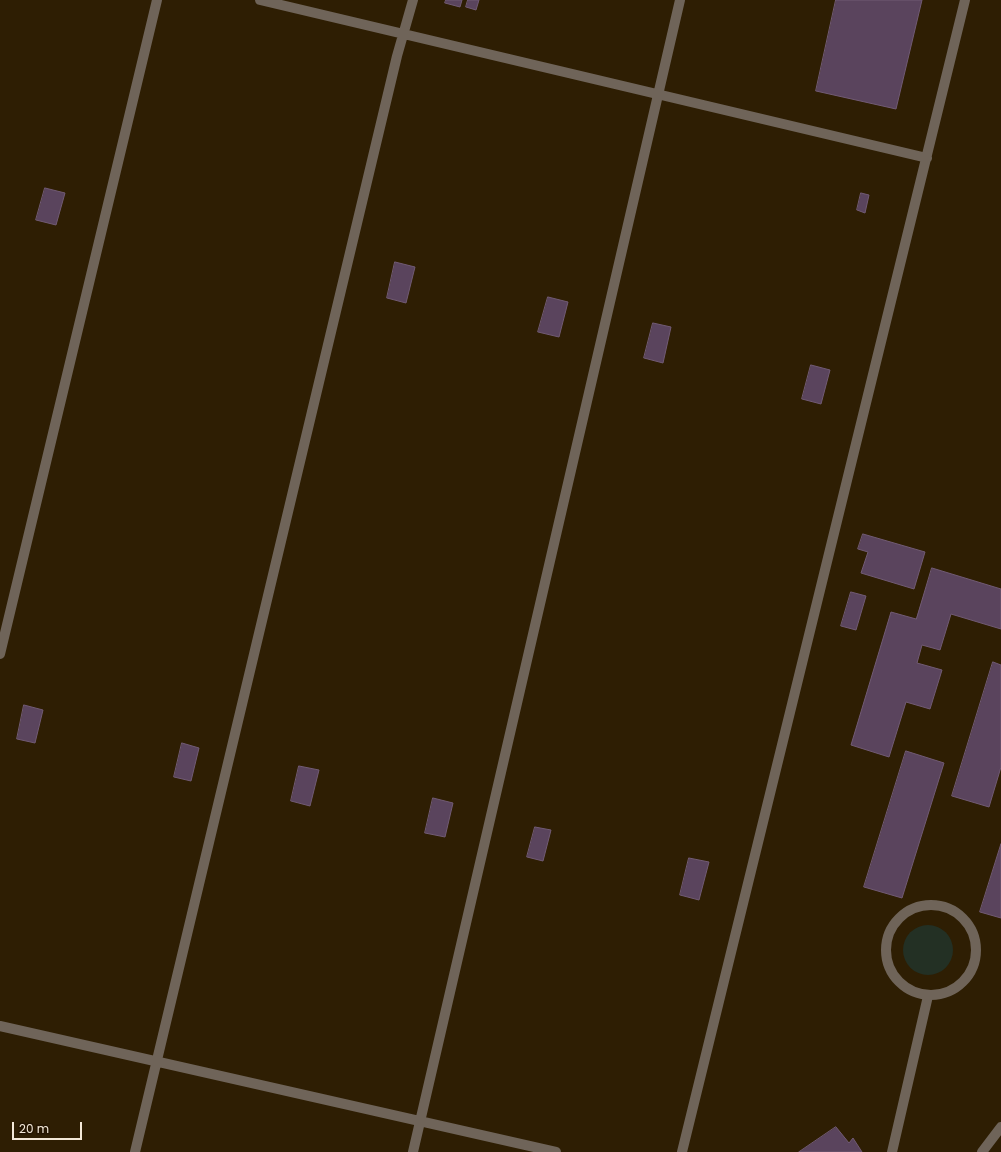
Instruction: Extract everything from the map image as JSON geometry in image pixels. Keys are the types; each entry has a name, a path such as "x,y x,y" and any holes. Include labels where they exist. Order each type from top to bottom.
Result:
{"street":[{"path":"0,654 157,0"},
{"path":"260,0 927,158"},
{"path":"135,1152 395,64 413,0"},
{"path":"413,1152 680,0"},
{"path":"682,1152 965,0"},
{"path":"923,905 944,906 963,918 975,936 976,958 967,978 950,992 928,996 907,989 892,974 885,953 889,932 903,915 923,905"},
{"path":"892,1152 928,996"},
{"path":"0,1026 556,1152"},
{"path":"982,1152 1001,1127"}],"green space":[{"path":"923,925 933,925 946,932 953,945 953,955 946,968 933,975 923,975 914,971 907,964 903,955 903,945 907,936 914,929"}],"building":[{"path":"446,0 462,0 460,7 445,3"},
{"path":"468,0 479,0 476,10 466,7"},
{"path":"836,0 922,0 896,109 816,91"},
{"path":"45,188 65,193 56,225 36,220"},
{"path":"861,193 869,195 865,213 857,210"},
{"path":"395,262 415,267 406,303 387,298"},
{"path":"548,297 568,302 559,337 538,332"},
{"path":"653,323 671,327 663,363 644,358"},
{"path":"811,365 830,370 821,404 802,399"},
{"path":"863,534 925,552 914,589 861,573 868,552 858,549"},
{"path":"932,568 1001,589 1001,629 951,614 940,650 922,645 917,663 942,670 930,709 906,702 889,757 851,745 891,612 916,619"},
{"path":"851,592 866,596 856,630 841,626"},
{"path":"993,662 1001,665 1001,767 989,807 952,796"},
{"path":"24,705 43,710 35,743 17,739"},
{"path":"182,743 199,748 191,781 174,777"},
{"path":"906,751 944,763 902,898 864,887"},
{"path":"299,766 319,770 310,806 291,801"},
{"path":"433,798 453,803 445,837 425,833"},
{"path":"535,827 551,830 543,861 527,857"},
{"path":"1001,844 1001,918 980,912"},
{"path":"689,858 709,862 699,900 680,895"},
{"path":"836,1127 849,1143 853,1138 862,1152 799,1152"}]}
